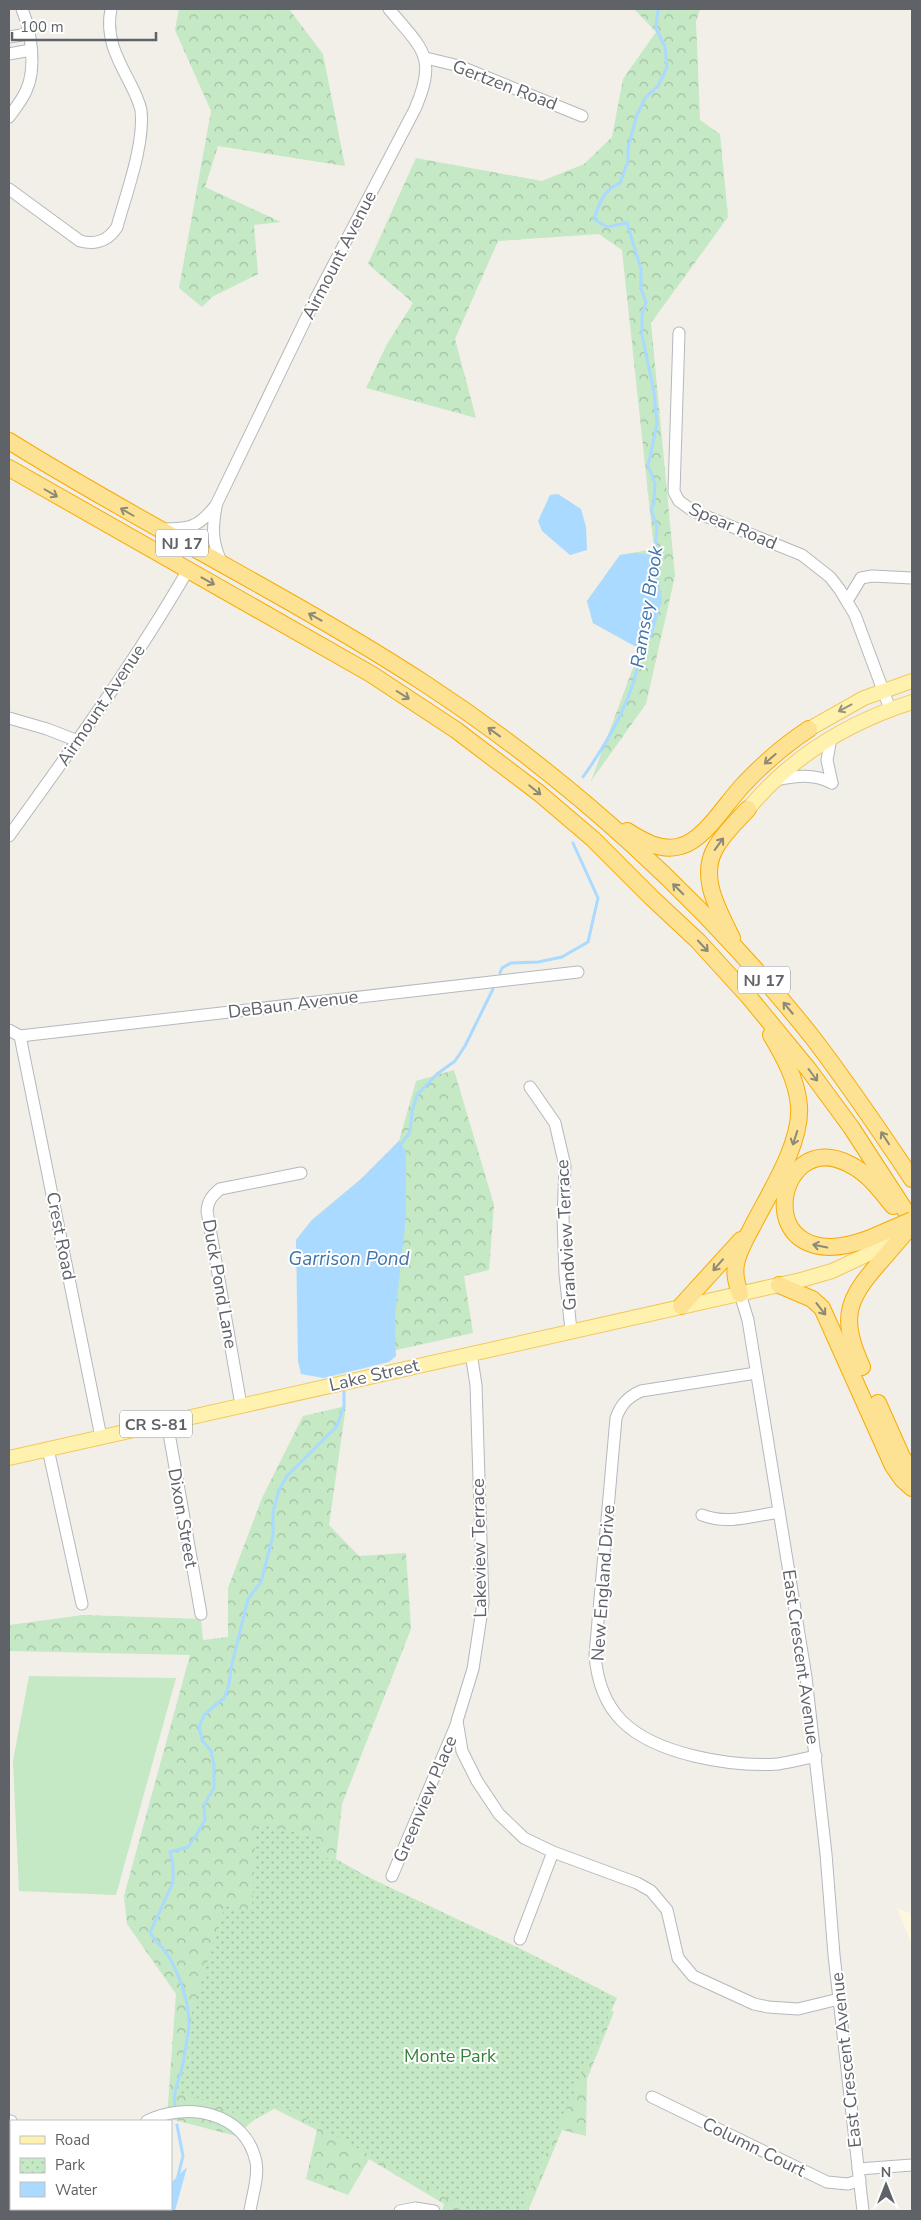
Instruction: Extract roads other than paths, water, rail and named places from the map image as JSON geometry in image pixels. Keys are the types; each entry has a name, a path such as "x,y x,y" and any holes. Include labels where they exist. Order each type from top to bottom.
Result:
{"highway":[{"name":"NJ 17","path":"9,442 365,646 426,684 510,743 587,806 671,882 740,954 812,1038 876,1123 912,1179"},
{"name":"NJ 17","path":"9,468 371,674 502,764 593,839 652,898 698,940 749,997 809,1070 851,1127 912,1222"},
{"path":"587,806 647,842 667,848 686,845 701,834 734,794 760,768 809,729"},
{"path":"740,954 714,900 709,869 714,849 748,808"},
{"path":"740,1294 735,1277 736,1262 790,1151 797,1133 799,1115 798,1097 788,1066 749,997"},
{"path":"912,1222 875,1250 849,1245 829,1248 814,1245 799,1237 786,1219 783,1204 785,1190 791,1178 804,1165 819,1158 834,1158 849,1164 875,1184 912,1230"},
{"path":"912,1222 875,1250 853,1299 849,1316 849,1333 854,1349 902,1457 912,1472"},
{"path":"681,1306 751,1229"},
{"path":"779,1286 812,1299 822,1308 893,1466 902,1479 912,1488"}],"main road":[{"path":"809,729 848,706 883,690 912,681"},
{"path":"748,808 775,780 802,757 831,738 859,722 912,702"},
{"path":"740,1294 779,1286 832,1270 875,1250"},
{"name":"Lake Street","path":"9,1458 572,1330 740,1294"}],"street":[{"path":"9,117 27,89 31,72 31,50 26,19 22,9"},
{"path":"9,189 80,241 103,241 112,235 117,227 138,148 142,121 136,95 111,44 109,32 111,9"},
{"path":"389,9 419,46 426,58"},
{"path":"9,37 28,34"},
{"path":"9,54 31,50"},
{"name":"Gertzen Road","path":"426,58 459,66 582,116"},
{"name":"Airmount Avenue","path":"158,529 181,529 194,526 207,517 216,505 314,302 415,109 425,84 426,58"},
{"name":"Spear Road","path":"679,333 673,487 680,501 693,511 809,559 830,577 855,616 890,709"},
{"name":"Airmount Avenue","path":"216,505 212,532 214,546 224,566"},
{"name":"Airmount Avenue","path":"9,836 78,741 162,614 188,570"},
{"path":"847,601 861,578 872,576 912,578"},
{"path":"9,718 47,729 78,741"},
{"path":"775,780 804,776 819,777 832,783 827,760 831,738"},
{"name":"DeBaun Avenue","path":"20,1036 578,972"},
{"path":"9,1030 20,1036"},
{"name":"Crest Road","path":"20,1036 101,1436"},
{"name":"Grandview Terrace","path":"530,1087 555,1123 565,1166 563,1218 566,1283 572,1330"},
{"name":"Duck Pond Lane","path":"241,1405 207,1211 208,1202 211,1196 220,1189 301,1173"},
{"name":"East Crescent Avenue","path":"740,1294 748,1320 806,1677 816,1756 839,1999 863,2211"},
{"name":"Lakeview Terrace","path":"471,1353 476,1385 483,1603 472,1669 457,1721 462,1750 478,1781 495,1809 509,1826 524,1838 553,1852 637,1883 650,1891 667,1910 678,1958 684,1967 703,1982 768,2008 798,2009 839,1999"},
{"name":"New England Drive","path":"756,1373 641,1390 632,1395 620,1409 615,1428 597,1636 596,1672 606,1699 622,1721 645,1739 660,1745 689,1755 737,1763 776,1764 816,1756"},
{"name":"Dixon Street","path":"167,1422 200,1614"},
{"path":"48,1449 82,1604"},
{"path":"702,1515 714,1520 729,1520 779,1512"},
{"name":"Greenview Place","path":"392,1876 457,1721"},
{"path":"520,1939 553,1852"},
{"name":"Column Court","path":"652,2097 827,2182 848,2184 859,2174 912,2165"},
{"path":"150,2120 163,2115 195,2111 216,2115 236,2129 245,2140 256,2163 250,2211"},
{"path":"400,2211 415,2208 434,2211"}],"water":[{"path":"558,494 581,509 586,527 587,550 570,555 542,531 538,521 550,495"},
{"path":"635,553 652,555 656,564 662,600 652,637 640,649 593,623 587,601 620,555"},
{"name":"Garrison Pond","path":"399,1141 406,1152 406,1217 395,1316 396,1356 389,1362 324,1378 301,1374 298,1361 296,1240 312,1220 361,1179"},
{"path":"187,2167 175,2211 148,2211 172,2210 172,2182"}],"waterway":[{"name":"Ramsey Brook","path":"654,564 657,527 651,510 654,503 655,483 648,466 657,424 654,392 642,335 642,315 646,302 641,289 641,269 627,223 607,227 594,219 606,193 620,183 628,161 628,148 637,115 645,98 658,86 667,67 665,47 656,28 658,9"},
{"name":"Ramsey Brook","path":"583,777 621,714 634,681 642,644"},
{"name":"Ramsey Brook","path":"500,973 502,968 511,963 538,962 562,957 588,942 598,898 573,843"},
{"name":"Ramsey Brook","path":"399,1147 410,1132 412,1112 417,1095 437,1074 455,1061 465,1046 493,989"},
{"name":"Ramsey Brook","path":"175,2107 176,2089 183,2064 189,2024 187,2007 183,1989 173,1964 150,1933 173,1882 173,1865 170,1852 188,1847 205,1820 204,1805 214,1788 214,1765 211,1751 202,1740 199,1727 204,1715 224,1698 229,1685 231,1668 248,1599 261,1582 273,1536 273,1512 279,1490 287,1476 337,1426 344,1406 344,1387"},
{"name":"Ramsey Brook","path":"177,2125 183,2156 177,2180"}],"park label":[{"name":"Monte Park","path":"450,2056"}]}
